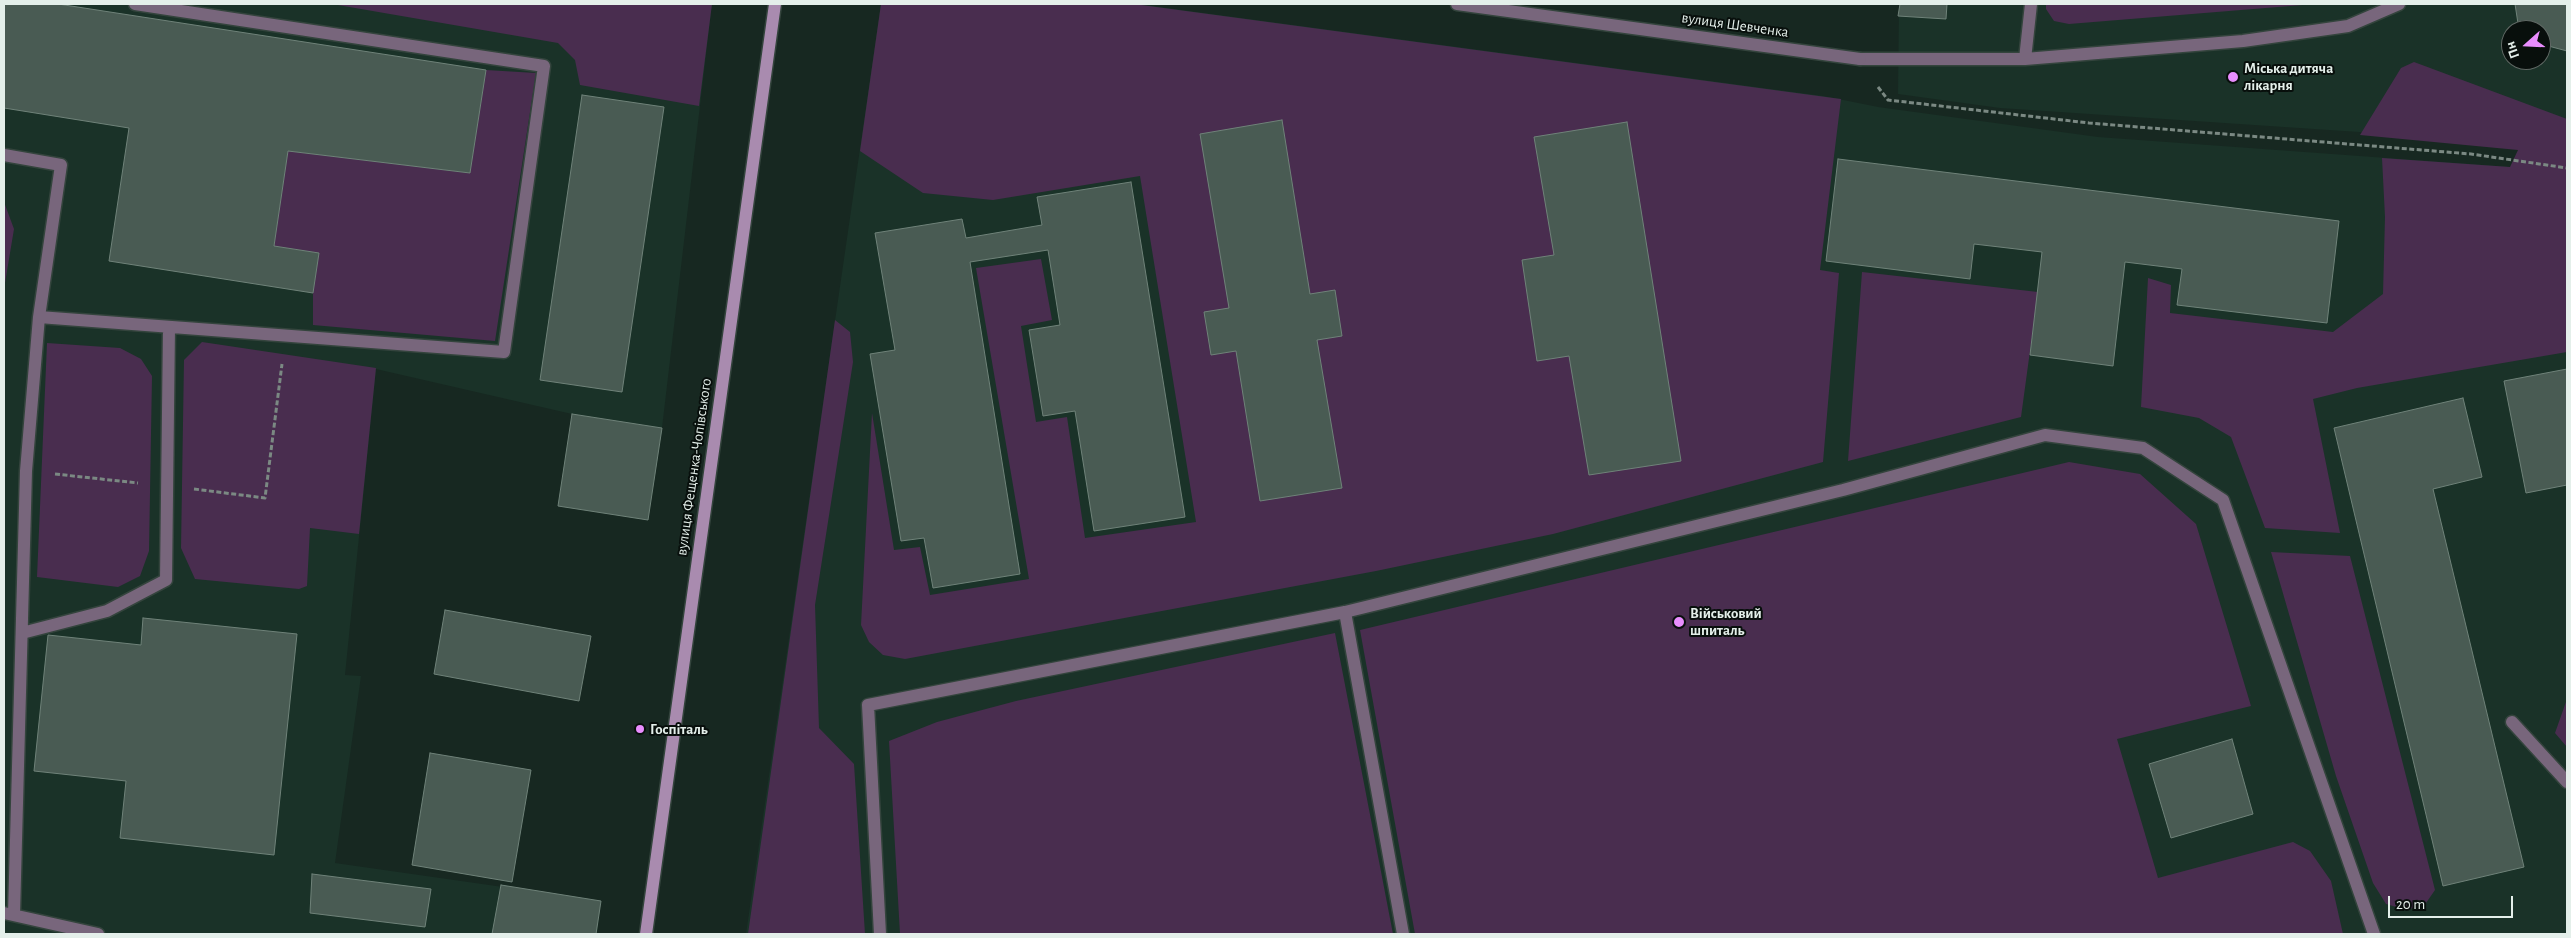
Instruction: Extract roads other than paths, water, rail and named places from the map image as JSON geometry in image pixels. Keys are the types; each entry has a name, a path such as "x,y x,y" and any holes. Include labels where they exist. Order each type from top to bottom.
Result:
{"street":[{"path":"40,317 504,352 544,66 135,4"},
{"name":"вулиця Фещенка-Чопівського","path":"646,934 774,4"},
{"name":"вулиця Шевченка","path":"1456,4 1860,59 2026,59 2242,41 2348,26 2399,4"},
{"path":"2026,59 2031,4"},
{"path":"4,155 61,165 40,317 26,471 22,633 9,914 98,934"},
{"path":"22,633 107,611 166,580 169,327"},
{"path":"880,934 868,706 1345,612 1843,490 2045,434 2143,448 2223,500 2374,934"},
{"path":"1345,612 1403,934"},
{"path":"2512,722 2567,782"}],"place":[{"name":"Міська дитяча лікарня","path":"2233,77"},
{"name":"Військовий шпиталь","path":"1679,622"},
{"name":"Госпіталь","path":"640,729"}]}
